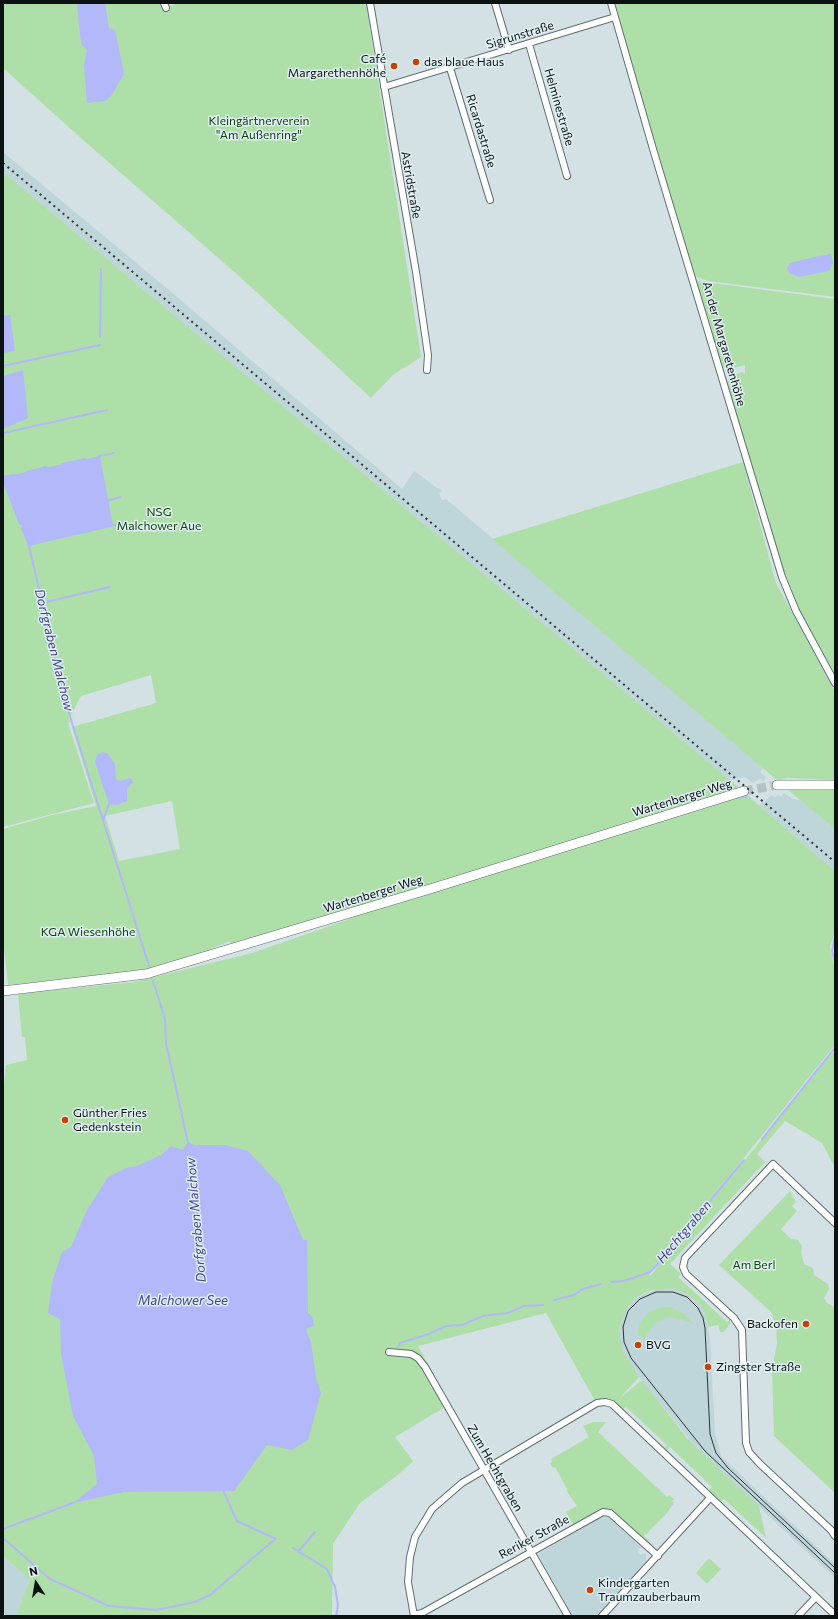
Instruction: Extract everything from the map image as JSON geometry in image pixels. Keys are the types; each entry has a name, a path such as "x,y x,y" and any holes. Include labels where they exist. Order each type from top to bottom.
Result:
{"main road":[{"path":"777,785 835,785"},
{"name":"Wartenberger Weg","path":"3,991 146,974 430,889 744,791"}],"street":[{"name":"Astridstraße","path":"370,3 416,272 428,355 427,370"},
{"path":"495,3 509,50"},
{"name":"An der Margaretenhöhe","path":"611,3 653,150 782,577 796,611 835,684"},
{"name":"Sigrunstraße","path":"384,87 616,17"},
{"name":"Helminestraße","path":"529,44 567,176"},
{"name":"Ricardastraße","path":"450,68 490,200"},
{"path":"835,1222 773,1164 685,1258 683,1267 686,1274 734,1318 742,1330 746,1443 749,1452 826,1525 835,1536"},
{"name":"Zum Hechtgraben","path":"389,1352 411,1354 418,1358 425,1367 568,1616"},
{"path":"414,1615 409,1592 408,1569 412,1547 420,1527 432,1509 450,1490 597,1404 612,1404 835,1615"},
{"path":"602,1616 710,1498"},
{"name":"Reriker Straße","path":"414,1615 422,1613 603,1512 607,1512 658,1556"},
{"path":"798,1616 816,1597"}],"shaded area":[{"path":"3,152 170,291 402,489 414,471 443,491 439,493 442,500 446,499 763,768 760,772 766,777 763,781 760,779 753,783 745,777 730,780 3,172"},
{"path":"784,793 793,799 800,800 835,829 835,871 759,805 772,795 775,798 778,794 781,797"},
{"path":"659,1288 673,1288 689,1295 701,1306 706,1315 710,1339 715,1433 721,1456 835,1564 835,1578 714,1465 692,1442 639,1377 627,1359 620,1343 619,1334 622,1316 637,1297"},
{"name":"Kindergarten Traumzauberbaum","path":"599,1518 609,1518 641,1547 637,1552 641,1555 646,1553 646,1564 598,1616 573,1616 538,1554"},
{"path":"3,1556 30,1580 17,1612 20,1616 3,1616"}],"green space":[{"name":"Kleingärtnerverein \"Am Außenring\"","path":"3,3 162,3 163,8 179,3 366,3 421,357 393,375 371,398 239,276 3,68"},
{"path":"613,3 835,3 835,297 708,281 695,276"},
{"path":"3,172 730,780 835,871 835,931 830,947 835,970 835,1045 650,1272 650,1276 835,1050 835,1168 822,1143 785,1121 757,1154 765,1162 670,1264 681,1274 678,1277 727,1322 730,1319 730,1324 724,1332 720,1332 718,1325 708,1327 706,1315 701,1306 689,1295 673,1288 651,1290 637,1297 627,1308 620,1326 619,1334 623,1351 639,1377 620,1398 642,1380 687,1438 759,1506 766,1538 724,1499 721,1502 709,1490 712,1487 670,1447 667,1450 664,1448 667,1445 626,1407 623,1410 615,1403 616,1402 608,1399 595,1401 546,1313 418,1346 450,1404 395,1437 413,1461 399,1474 360,1503 333,1544 332,1616 20,1616 17,1612 30,1580 3,1556 3,1095 6,1065 27,1060 25,1037 22,1037 18,994 134,982 252,953 350,919 347,909 231,945 230,941 204,952 147,970 8,985 3,939 3,829 52,815 96,806 72,727 156,703 151,675 81,696 69,719 70,722 68,723 94,803 3,827","holes":["172,801 180,849 119,861 105,816"]},
{"path":"696,281 835,299 835,676 802,616 783,568 727,382 730,376 742,372 745,374 745,365 729,369 723,367 718,356"},
{"path":"743,462 776,583 835,692 835,780 787,778 778,781 492,539"},
{"path":"788,790 835,790 835,829 800,800"},
{"name":"Am Berl","path":"790,1191 796,1202 792,1206 797,1211 781,1229 791,1239 798,1240 802,1246 801,1252 804,1264 813,1268 814,1275 828,1284 829,1289 824,1298 827,1303 835,1307 835,1493 774,1436 772,1370 777,1343 776,1324 771,1312 719,1265"},
{"path":"669,1307 683,1313 694,1324 682,1319 668,1317 655,1323 644,1338 637,1335 640,1323 648,1313 658,1308"},
{"path":"593,1422 606,1422 598,1432 667,1497 669,1495 674,1499 672,1501 674,1503 666,1514 644,1536 653,1545 651,1546 611,1510 601,1509 573,1525 566,1512 577,1506 566,1490 567,1489 555,1467 553,1468 550,1463 552,1462 551,1459 589,1437 583,1426"},
{"path":"709,1558 721,1569 707,1584 696,1573"}],"water":[{"path":"77,3 105,3 109,28 115,30 124,74 111,96 105,101 87,103 84,65 87,50 81,44"},
{"path":"831,254 833,263 829,271 799,277 789,273 787,268 790,263"},
{"path":"10,315 15,351 3,353 3,316"},
{"path":"23,370 28,418 3,429 3,376"},
{"path":"100,456 113,526 29,546 3,477"},
{"path":"103,752 107,753 115,764 116,779 120,781 131,778 133,782 127,789 127,801 117,805 109,804 95,762 97,755"},
{"name":"Malchower See","path":"188,1142 194,1145 225,1145 248,1151 280,1185 303,1240 307,1240 308,1313 312,1316 314,1326 306,1329 311,1342 316,1378 321,1393 308,1440 292,1450 267,1445 234,1491 124,1492 73,1503 97,1484 94,1456 73,1416 61,1354 60,1319 48,1313 52,1283 62,1252 71,1247 86,1212 108,1177 126,1168 137,1166 161,1155 171,1146 183,1150"}],"waterway":[{"name":"Dorfgraben Malchow","path":"100,337 101,269"},
{"path":"3,366 100,345"},
{"path":"3,433 107,410"},
{"path":"99,456 114,453"},
{"path":"62,464 85,459"},
{"path":"27,472 46,467"},
{"path":"3,477 13,475"},
{"name":"Dorfgraben Malchow","path":"3,480 20,524"},
{"path":"106,501 120,497"},
{"path":"76,534 123,523"},
{"name":"Dorfgraben Malchow","path":"22,528 29,546 66,704 103,820"},
{"path":"42,603 110,587"},
{"path":"735,798 747,796"},
{"name":"Dorfgraben Malchow","path":"109,804 103,820 149,966"},
{"name":"Hechtgraben","path":"835,936 832,951 835,962"},
{"name":"Dorfgraben Malchow","path":"153,981 165,1019 166,1043 188,1143"},
{"name":"Hechtgraben","path":"762,1139 835,1048"},
{"name":"Hechtgraben","path":"611,1282 624,1281 650,1272 744,1160"},
{"name":"Hechtgraben","path":"554,1300 574,1295 583,1289 601,1284"},
{"name":"Hechtgraben","path":"398,1347 400,1343 429,1334 446,1326 462,1325 483,1316 507,1313 524,1306 543,1305"},
{"path":"223,1490 237,1521 276,1539"},
{"path":"3,1529 73,1503"},
{"name":"Zum Hechtgraben","path":"298,1552 315,1532"},
{"path":"3,1538 50,1579 109,1606 156,1610 195,1602 210,1595 275,1539"},
{"path":"293,1548 327,1569 335,1587 338,1606 336,1616"}],"tunnel":[{"path":"744,791 777,785"}],"tram line":[{"path":"835,1568 728,1468 716,1453 710,1434 705,1328 703,1318 698,1308 687,1297 673,1292 656,1292 640,1299 628,1311 623,1327 624,1342 631,1358 705,1451 835,1573"}],"railway":[{"path":"3,163 835,862"}],"place":[{"name":"das blaue Haus","path":"416,62"},
{"name":"Café Margarethenhöhe","path":"394,66"},
{"name":"Günther Fries Gedenkstein","path":"65,1120"},
{"name":"Backofen","path":"806,1324"},
{"name":"BVG","path":"638,1345"},
{"name":"Zingster Straße","path":"708,1367"},
{"name":"Kindergarten Traumzauberbaum","path":"590,1590"}],"park label":[{"name":"NSG Malchower Aue","path":"159,519"},
{"name":"KGA Wiesenhöhe","path":"88,932"}]}
